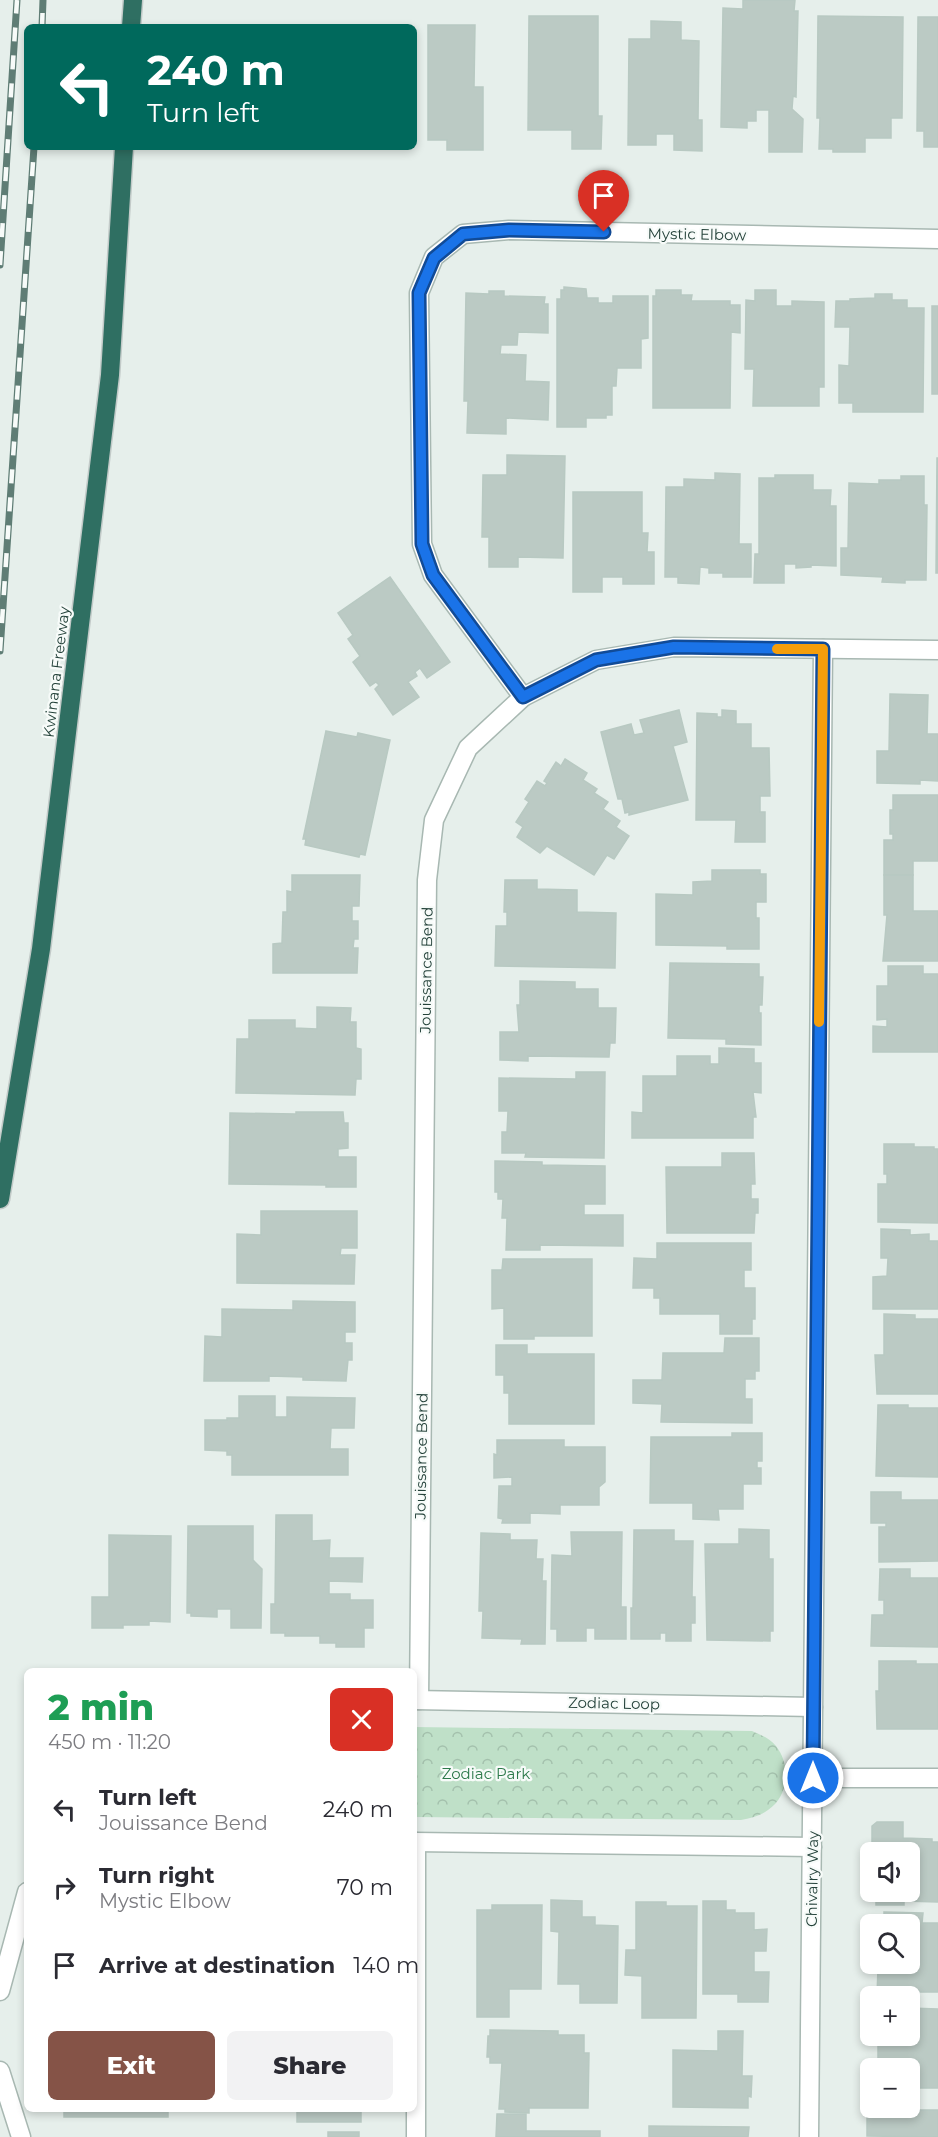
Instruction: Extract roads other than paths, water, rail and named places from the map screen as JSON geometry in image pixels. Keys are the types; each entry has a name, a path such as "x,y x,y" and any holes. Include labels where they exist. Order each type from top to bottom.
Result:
{"highway":[{"path":"131,24 133,0"},
{"name":"Kwinana Freeway","path":"0,1199 41,949 110,375 124,150"}],"street":[{"name":"Mystic Elbow","path":"523,697 433,575 422,544 419,293 434,258 463,234 509,230 938,239"},
{"name":"Jouissance Bend","path":"416,1668 427,880 434,820 468,748 523,697 596,660 674,647 938,650"},
{"name":"Chivalry Way","path":"809,2137 823,649"},
{"name":"Zodiac Loop","path":"417,1700 813,1707"},
{"path":"813,1778 938,1778"},
{"path":"417,1842 812,1847"},
{"path":"0,1990 24,1903"},
{"path":"0,2070 21,2137"},
{"path":"416,2112 416,2137"}],"railway":[{"path":"0,265 17,0"},
{"path":"42,24 43,0"},
{"path":"0,651 34,150"}],"park label":[{"name":"Zodiac Park","path":"486,1773"}]}
